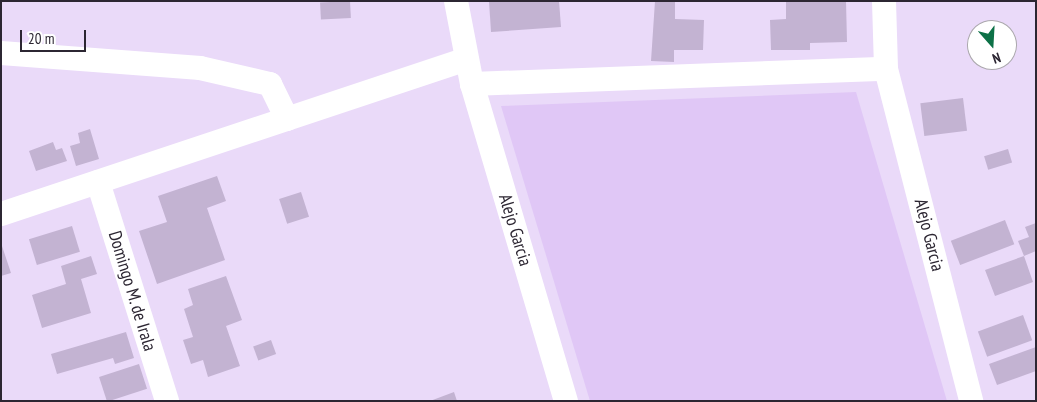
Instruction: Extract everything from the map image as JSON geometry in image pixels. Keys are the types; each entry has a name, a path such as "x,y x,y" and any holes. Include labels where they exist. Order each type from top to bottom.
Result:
{"street":[{"name":"Alejo Garcia","path":"456,1 465,60 566,401"},
{"name":"Alejo Garcia","path":"884,1 886,69 971,401"},
{"path":"1,53 209,70 270,84 287,119"},
{"path":"1,214 465,60"},
{"path":"472,84 886,69"},
{"name":"Domingo M. de Irala","path":"98,182 167,401"}],"shaded area":[{"path":"856,92 947,401 590,401 501,106"}],"building":[{"path":"350,1 351,18 321,20 320,3"},
{"path":"489,1 559,1 561,27 491,32"},
{"path":"655,1 675,1 675,19 704,20 703,50 674,50 674,62 651,61"},
{"path":"786,1 846,1 847,42 810,43 810,50 771,50 770,20 786,19"},
{"path":"963,98 967,131 924,136 920,103"},
{"path":"90,129 99,159 76,166 70,146 80,143 78,133"},
{"path":"53,142 56,150 62,148 67,161 36,171 29,151"},
{"path":"1008,149 1012,162 988,170 984,156"},
{"path":"217,176 226,201 207,208 225,260 157,284 139,231 167,222 158,196"},
{"path":"301,192 309,217 287,224 279,199"},
{"path":"1005,220 1014,244 960,265 951,241"},
{"path":"1036,223 1036,251 1024,256 1018,241 1029,237 1025,227"},
{"path":"72,226 80,252 37,265 29,239"},
{"path":"1,243 11,273 1,276"},
{"path":"91,256 97,274 81,279 91,313 42,328 32,295 66,284 61,266"},
{"path":"1024,256 1033,282 995,296 985,270"},
{"path":"226,276 242,320 226,326 240,366 208,377 203,360 191,364 183,340 193,337 184,309 193,305 188,289"},
{"path":"1023,315 1032,340 987,357 978,331"},
{"path":"126,332 134,358 115,364 113,358 57,374 51,354"},
{"path":"271,340 276,354 258,361 253,346"},
{"path":"1036,347 1036,371 997,385 989,364"},
{"path":"139,364 147,389 107,401 99,377"},
{"path":"454,392 457,401 430,401"}]}
